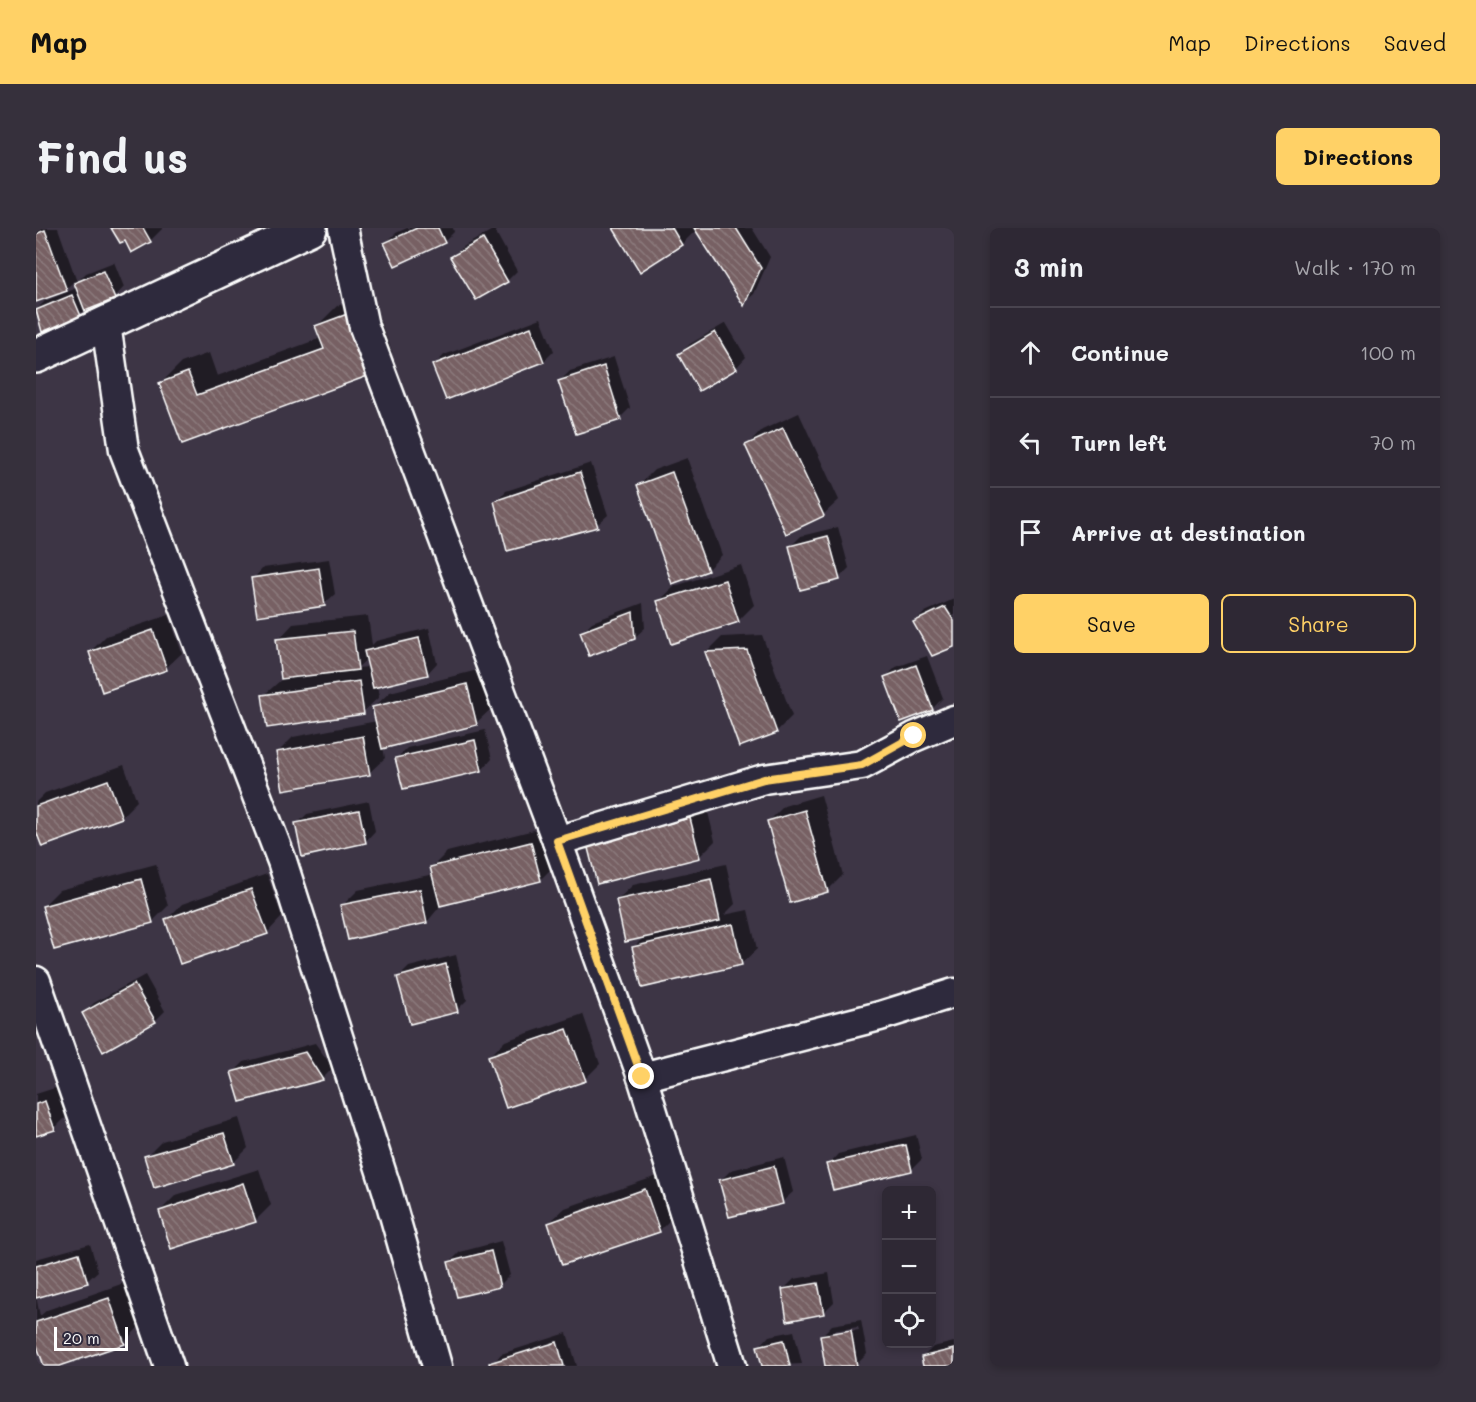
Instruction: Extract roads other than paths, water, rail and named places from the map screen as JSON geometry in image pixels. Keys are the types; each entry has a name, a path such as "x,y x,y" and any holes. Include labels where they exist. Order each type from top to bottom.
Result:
{"street":[{"path":"36,356 310,228"},
{"path":"343,228 364,327 557,841 642,1077 732,1366"},
{"path":"106,324 124,450 282,861 387,1190 436,1366"},
{"path":"557,841 764,779 862,765 914,736 954,720"},
{"path":"36,981 169,1366"},
{"path":"642,1077 880,1016 954,993"}]}
